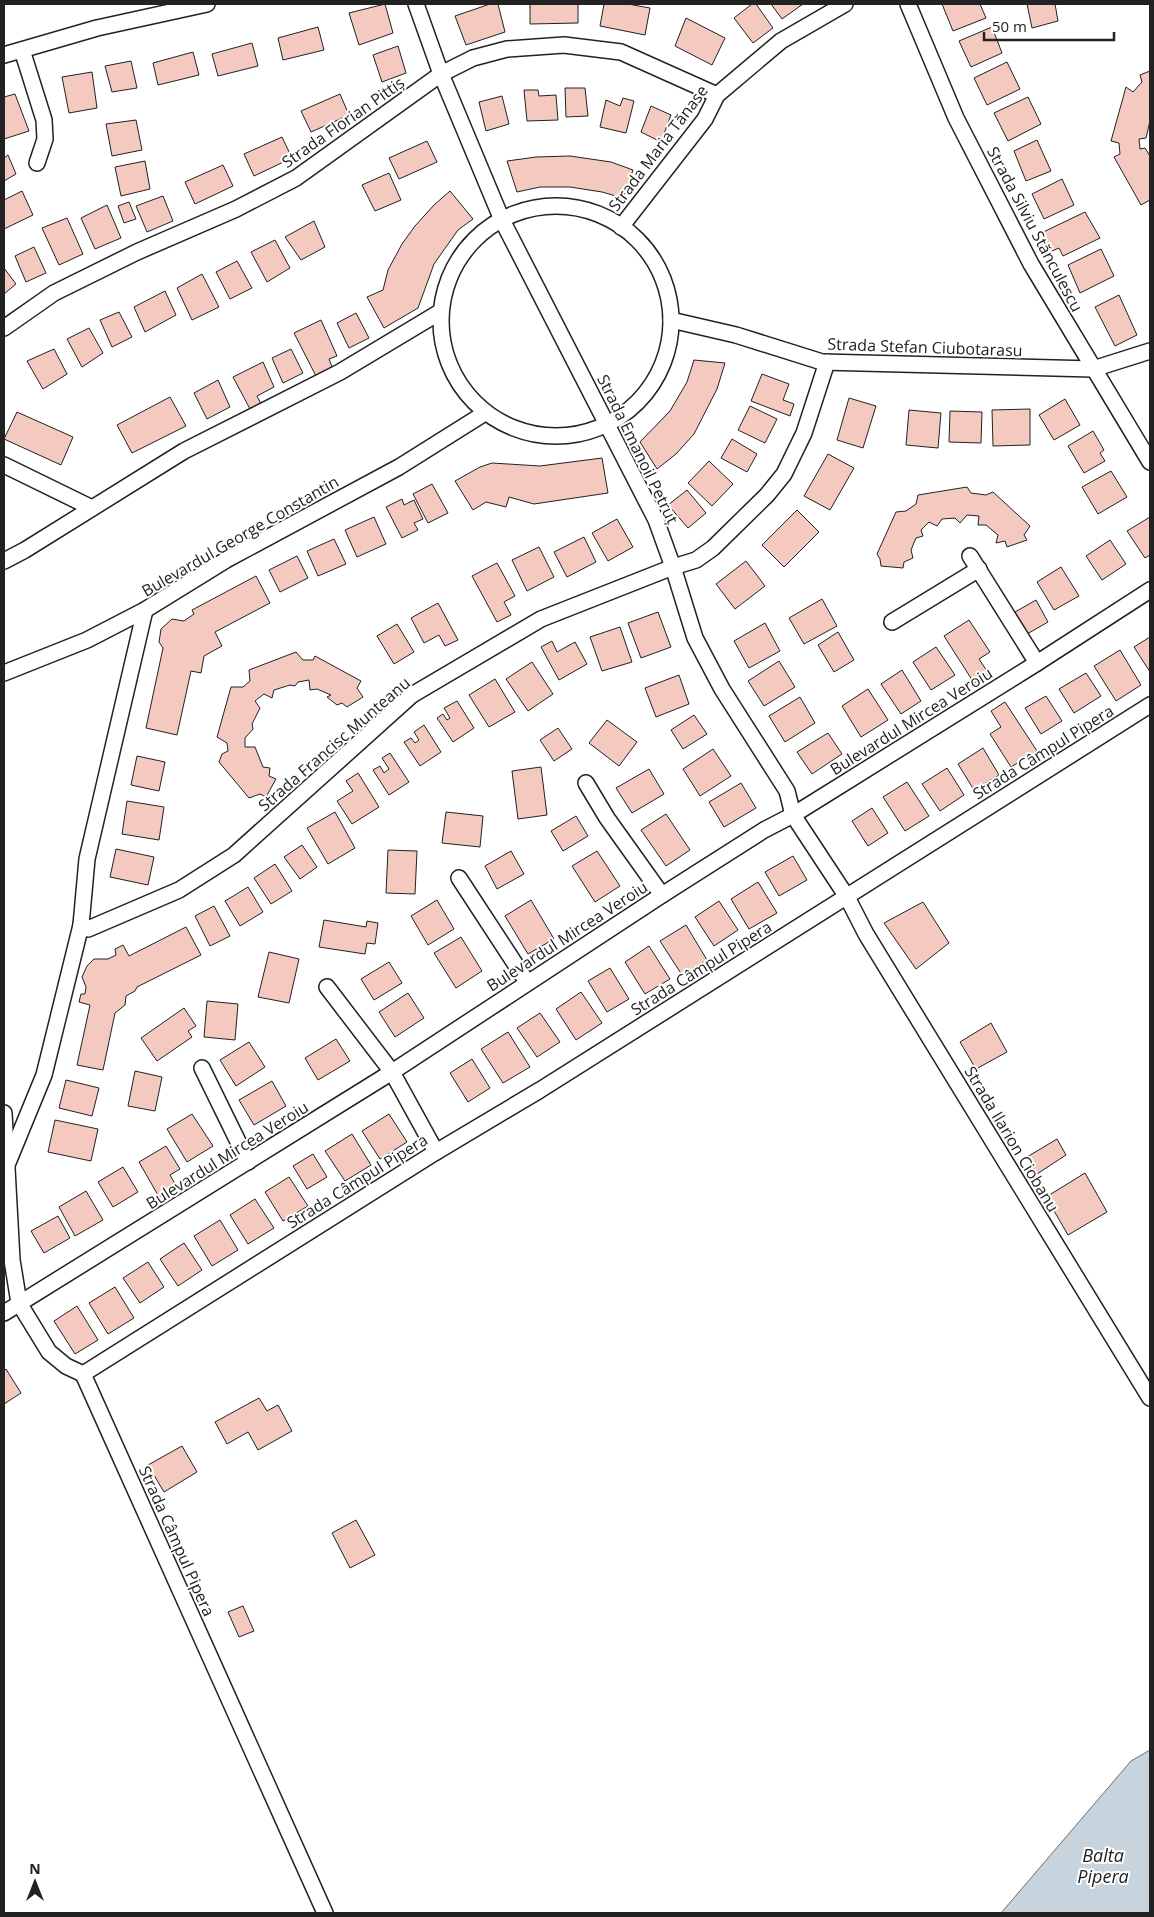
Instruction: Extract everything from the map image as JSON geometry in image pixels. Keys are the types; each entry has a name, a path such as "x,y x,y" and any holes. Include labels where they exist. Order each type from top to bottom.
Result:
{"street":[{"path":"4,55 96,28 207,4"},
{"name":"Strada Emanoil Petruț","path":"416,4 441,74 502,220 656,520 695,638 722,689 787,791 793,815 847,897"},
{"name":"Strada Maria Tănase","path":"621,227 705,119 717,95 781,41 844,4"},
{"name":"Strada Silviu Stănculescu","path":"908,4 956,118 1031,264 1150,462"},
{"name":"Strada Florian Pittiș","path":"4,328 54,293 137,252 236,209 296,178 441,74 473,58 507,49 564,45 621,52 717,95"},
{"path":"22,50 44,120 45,139 37,163"},
{"path":"562,206 593,212 621,227 642,245 658,267 668,293 671,320 667,352 655,381 634,406 608,424 578,435 545,436 514,429 485,413 459,385 444,350 440,312 445,289 453,268 466,249 482,232 502,220 531,209 562,206"},
{"path":"4,561 25,550 184,451 340,372 440,312"},
{"name":"Strada Stefan Ciubotarasu","path":"671,320 736,335 827,362 1093,369 1150,351"},
{"name":"Strada Francisc Munteanu","path":"81,925 88,929 180,890 234,855 335,767 412,695 541,619 673,567 696,560 714,548 767,495 784,474 804,433 827,362"},
{"name":"Bulevardul George Constantin","path":"4,673 87,640 144,610 226,560 399,466 485,413"},
{"path":"4,465 92,508"},
{"path":"970,556 1037,663"},
{"path":"892,622 979,569"},
{"name":"Bulevardul Mircea Veroiu","path":"4,1313 392,1072 662,894 1037,663 1150,590"},
{"path":"7,1165 44,1074 81,925 87,859 144,610"},
{"name":"Strada Câmpul Pipera","path":"325,1913 83,1374 436,1152 540,1090 1150,705"},
{"path":"586,783 607,818 662,894"},
{"path":"459,878 527,982"},
{"name":"Strada Ilarion Ciobanu","path":"847,897 866,934 1150,1398"},
{"path":"327,987 392,1072 436,1152"},
{"path":"202,1068 248,1162"},
{"path":"4,1113 12,1260 19,1303 49,1352 66,1366 83,1374"}],"water":[{"name":"Balta Pipera","path":"1150,1750 1150,1913 1001,1913 1131,1761"}],"building":[{"path":"385,4 393,33 359,45 349,13"},
{"path":"490,4 498,4 505,32 466,45 455,16"},
{"path":"530,4 578,4 578,23 530,24"},
{"path":"604,4 628,4 650,8 645,35 600,26"},
{"path":"752,4 756,4 773,28 753,43 734,18"},
{"path":"771,4 803,4 782,19"},
{"path":"942,4 980,4 986,18 953,31"},
{"path":"1027,4 1055,4 1058,21 1032,28"},
{"path":"686,18 725,38 712,65 675,46"},
{"path":"318,27 324,50 283,60 278,38"},
{"path":"992,27 1002,53 971,67 959,41"},
{"path":"252,43 258,66 218,76 212,54"},
{"path":"398,46 406,73 382,82 373,55"},
{"path":"193,52 199,75 158,85 153,63"},
{"path":"131,61 137,88 112,92 105,66"},
{"path":"1007,62 1020,89 987,105 974,78"},
{"path":"1150,71 1150,121 1146,138 1139,139 1140,149 1145,148 1150,156 1150,200 1141,205 1114,157 1120,154 1119,143 1111,141 1126,87 1133,92 1142,82 1140,75"},
{"path":"92,72 97,108 69,113 62,77"},
{"path":"565,88 585,88 588,116 566,117"},
{"path":"524,90 538,90 539,96 556,95 558,120 527,121"},
{"path":"15,94 29,131 4,139 4,97"},
{"path":"340,94 349,115 311,132 301,111"},
{"path":"502,96 509,124 486,131 479,102"},
{"path":"1028,97 1041,124 1008,141 994,113"},
{"path":"623,98 634,101 626,133 600,127 606,100 620,106"},
{"path":"651,106 671,115 661,142 641,132"},
{"path":"136,120 142,150 112,156 106,124"},
{"path":"282,137 292,158 254,176 244,154"},
{"path":"1037,140 1051,171 1026,181 1014,151"},
{"path":"427,141 437,162 399,179 389,158"},
{"path":"8,155 16,174 4,181 4,158"},
{"path":"570,156 611,162 633,170 623,198 602,192 570,187 540,187 517,192 507,161 536,157"},
{"path":"145,161 150,189 121,196 115,167"},
{"path":"223,165 233,186 195,204 185,182"},
{"path":"389,173 401,200 375,211 362,185"},
{"path":"1062,179 1074,205 1044,219 1032,194"},
{"path":"22,191 33,215 4,229 4,200"},
{"path":"450,191 473,219 458,230 434,264 418,308 384,328 367,297 383,290 388,270 402,244 434,205"},
{"path":"163,196 173,221 147,232 136,206"},
{"path":"129,202 136,219 124,223 118,206"},
{"path":"107,205 121,238 95,249 81,218"},
{"path":"1085,212 1100,238 1063,256 1059,248 1045,254 1037,235"},
{"path":"67,218 83,254 59,265 42,228"},
{"path":"314,221 325,247 301,260 285,237"},
{"path":"275,240 290,268 267,282 251,252"},
{"path":"34,247 46,273 26,282 15,256"},
{"path":"1101,249 1114,276 1080,293 1068,265"},
{"path":"237,261 252,288 230,299 216,272"},
{"path":"4,268 16,284 4,294"},
{"path":"202,274 219,307 192,320 177,288"},
{"path":"165,291 176,315 145,332 134,307"},
{"path":"1119,295 1137,335 1115,346 1095,307"},
{"path":"119,312 132,337 112,347 100,320"},
{"path":"356,313 369,338 349,348 337,323"},
{"path":"321,320 337,356 329,359 334,372 318,380 294,333"},
{"path":"89,328 103,353 82,367 67,339"},
{"path":"54,349 67,374 43,389 27,361"},
{"path":"291,349 303,373 283,383 272,358"},
{"path":"694,360 725,363 717,389 694,434 676,454 657,469 640,442 670,411 687,382"},
{"path":"263,362 274,387 257,396 261,404 250,409 233,377"},
{"path":"762,374 789,384 783,400 794,404 790,416 751,401"},
{"path":"218,380 230,407 207,419 194,393"},
{"path":"170,397 186,426 132,453 117,425"},
{"path":"849,398 876,406 863,448 837,440"},
{"path":"1065,399 1080,425 1054,440 1039,415"},
{"path":"750,406 777,419 765,443 738,430"},
{"path":"1030,409 1030,445 993,446 992,410"},
{"path":"909,410 941,413 938,448 906,445"},
{"path":"950,411 982,412 981,443 949,442"},
{"path":"17,412 73,437 61,465 4,439"},
{"path":"1093,431 1104,450 1100,453 1105,461 1084,473 1068,446"},
{"path":"732,439 757,454 747,472 721,458"},
{"path":"828,454 854,468 830,510 804,496"},
{"path":"602,458 608,493 534,504 509,497 506,507 486,502 473,510 455,481 480,467 492,463 540,466"},
{"path":"709,461 733,484 712,506 688,483"},
{"path":"1111,471 1127,497 1098,514 1082,487"},
{"path":"432,484 448,513 428,523 413,494"},
{"path":"967,487 971,493 986,495 993,492 1030,526 1024,535 1027,540 1007,547 1005,541 996,543 998,535 986,525 978,525 979,516 967,515 960,523 955,518 942,519 937,526 929,522 921,530 923,536 916,538 911,550 913,558 904,562 903,568 881,566 877,554 896,512 906,511 916,504 918,495"},
{"path":"687,490 706,513 688,528 668,505"},
{"path":"402,499 404,505 414,500 423,519 414,523 418,530 402,538 386,507"},
{"path":"797,510 819,532 784,567 762,545"},
{"path":"374,517 386,544 357,557 345,530"},
{"path":"1150,517 1150,555 1145,558 1127,531"},
{"path":"617,519 633,547 608,561 592,533"},
{"path":"584,537 596,562 567,577 554,552"},
{"path":"334,539 346,564 318,576 307,551"},
{"path":"1110,540 1126,564 1102,580 1086,556"},
{"path":"539,547 554,577 527,591 512,560"},
{"path":"297,556 308,578 280,592 269,570"},
{"path":"746,561 765,586 735,609 716,584"},
{"path":"497,563 515,596 504,602 511,615 497,622 472,576"},
{"path":"1061,567 1079,596 1054,610 1037,582"},
{"path":"256,576 270,603 215,632 222,646 204,656 201,673 191,671 177,735 146,728 163,648 159,642 161,629 172,619 184,621 194,614 192,610"},
{"path":"822,599 837,626 804,644 789,618"},
{"path":"1036,600 1048,622 1027,634 1015,612"},
{"path":"438,603 458,640 445,646 439,635 424,643 411,618"},
{"path":"658,612 671,647 641,658 628,623"},
{"path":"969,620 990,652 979,659 989,674 974,683 944,636"},
{"path":"765,623 780,651 749,668 734,641"},
{"path":"397,624 414,652 394,664 377,636"},
{"path":"620,627 632,662 602,671 590,637"},
{"path":"838,632 854,660 834,672 818,645"},
{"path":"1150,637 1150,672 1134,647"},
{"path":"552,641 557,652 575,642 587,664 559,680 541,647"},
{"path":"936,647 955,675 931,690 913,662"},
{"path":"1120,650 1141,685 1116,701 1094,666"},
{"path":"296,652 303,660 313,660 315,656 361,681 357,688 363,697 347,707 342,703 337,705 327,697 331,695 317,689 310,690 309,680 298,682 295,686 290,685 274,690 272,698 264,694 255,701 260,708 252,724 253,729 245,738 245,747 255,747 263,767 270,768 269,776 276,779 266,797 260,794 249,798 219,762 222,754 228,751 227,743 217,737 231,687 243,687 250,681 249,670"},
{"path":"779,661 795,687 764,706 748,681"},
{"path":"532,662 553,694 528,711 506,679"},
{"path":"902,670 921,701 901,714 881,684"},
{"path":"1086,673 1101,696 1074,713 1059,689"},
{"path":"679,675 689,704 656,717 645,688"},
{"path":"495,679 515,712 489,727 469,695"},
{"path":"868,689 888,720 861,737 842,706"},
{"path":"1046,696 1062,721 1041,734 1025,708"},
{"path":"800,697 815,723 785,742 769,716"},
{"path":"457,701 474,728 453,742 437,718 443,714 447,720 450,718 444,708"},
{"path":"1005,702 1037,751 1011,767 990,734 1001,727 991,711"},
{"path":"694,715 707,734 683,749 671,730"},
{"path":"607,720 637,742 619,766 589,743"},
{"path":"424,725 441,752 420,766 404,742 411,738 415,743 419,740 414,732"},
{"path":"558,728 572,749 554,761 540,740"},
{"path":"828,733 842,754 812,774 797,752"},
{"path":"983,748 999,775 974,790 958,764"},
{"path":"713,749 731,776 700,796 683,769"},
{"path":"390,753 409,782 389,795 373,770 380,766 384,773 389,769 382,758"},
{"path":"137,756 165,762 159,791 131,785"},
{"path":"541,767 547,815 518,819 512,771"},
{"path":"947,768 964,795 940,811 922,784"},
{"path":"649,769 664,794 632,813 616,788"},
{"path":"358,773 379,807 352,824 337,801 353,791 346,781"},
{"path":"907,782 929,816 905,831 883,797"},
{"path":"741,783 756,808 724,827 709,802"},
{"path":"127,801 164,807 159,840 122,834"},
{"path":"872,808 888,833 868,846 852,821"},
{"path":"335,812 355,848 328,864 307,828"},
{"path":"446,812 483,816 480,847 442,843"},
{"path":"666,814 690,850 666,866 641,830"},
{"path":"576,816 588,836 563,851 551,831"},
{"path":"302,845 317,867 300,879 284,857"},
{"path":"116,849 154,857 148,885 110,877"},
{"path":"388,850 417,851 415,894 386,893"},
{"path":"511,851 524,874 497,889 485,866"},
{"path":"597,851 620,886 595,902 572,866"},
{"path":"793,856 807,880 779,896 765,872"},
{"path":"275,864 292,891 271,904 254,878"},
{"path":"758,882 777,913 749,929 731,899"},
{"path":"248,887 263,912 240,926 225,901"},
{"path":"437,900 454,929 428,945 411,916"},
{"path":"531,900 554,939 528,954 505,916"},
{"path":"719,901 738,930 714,946 695,917"},
{"path":"923,902 949,943 916,969 884,923"},
{"path":"214,906 230,936 210,946 195,916"},
{"path":"324,920 366,927 367,921 378,923 375,944 367,943 365,954 319,947"},
{"path":"686,925 707,960 682,975 660,941"},
{"path":"186,927 201,955 137,987 135,991 126,996 125,1005 115,1013 103,1070 77,1065 90,1005 79,1002 81,994 85,994 86,987 82,977 87,966 94,959 108,959 116,955 115,949 123,945 129,956"},
{"path":"461,937 482,971 456,988 434,953"},
{"path":"649,946 670,979 645,994 625,962"},
{"path":"269,952 299,959 289,1003 258,997"},
{"path":"389,962 402,983 374,1000 361,979"},
{"path":"610,968 629,999 607,1012 588,981"},
{"path":"581,992 602,1023 576,1040 556,1009"},
{"path":"408,993 424,1018 395,1037 379,1012"},
{"path":"207,1001 238,1004 235,1040 204,1037"},
{"path":"184,1008 196,1026 188,1031 192,1037 157,1061 141,1038"},
{"path":"540,1013 560,1042 537,1057 517,1028"},
{"path":"991,1023 1007,1052 976,1069 960,1042"},
{"path":"508,1032 530,1067 503,1083 481,1049"},
{"path":"336,1039 350,1061 318,1080 305,1058"},
{"path":"249,1042 265,1067 236,1086 220,1060"},
{"path":"472,1059 490,1088 468,1102 450,1073"},
{"path":"135,1071 162,1077 155,1111 128,1106"},
{"path":"66,1080 99,1088 92,1116 59,1108"},
{"path":"272,1081 286,1106 254,1125 239,1100"},
{"path":"192,1114 213,1146 187,1162 167,1129"},
{"path":"389,1114 407,1142 380,1159 362,1131"},
{"path":"55,1120 98,1129 91,1161 48,1152"},
{"path":"352,1134 371,1165 345,1181 325,1151"},
{"path":"1057,1139 1066,1155 1037,1174 1027,1157"},
{"path":"166,1146 180,1169 170,1175 177,1187 159,1197 139,1162"},
{"path":"313,1154 327,1177 307,1189 293,1166"},
{"path":"123,1167 138,1192 113,1207 98,1182"},
{"path":"1085,1173 1107,1212 1068,1235 1046,1197"},
{"path":"289,1177 308,1206 283,1221 265,1192"},
{"path":"86,1191 103,1220 75,1236 59,1207"},
{"path":"255,1199 274,1228 248,1244 230,1215"},
{"path":"58,1216 70,1238 44,1253 31,1231"},
{"path":"220,1220 238,1250 212,1266 194,1236"},
{"path":"184,1243 202,1270 178,1286 160,1259"},
{"path":"148,1262 164,1287 140,1303 123,1278"},
{"path":"115,1287 134,1318 108,1334 89,1303"},
{"path":"77,1306 98,1340 75,1354 54,1321"},
{"path":"6,1369 21,1393 4,1404 4,1371"},
{"path":"259,1398 267,1411 278,1405 292,1431 258,1450 248,1432 227,1444 215,1422"},
{"path":"182,1446 197,1472 164,1492 148,1465"},
{"path":"356,1520 375,1555 350,1568 332,1533"},
{"path":"243,1606 254,1631 239,1637 228,1612"}]}
